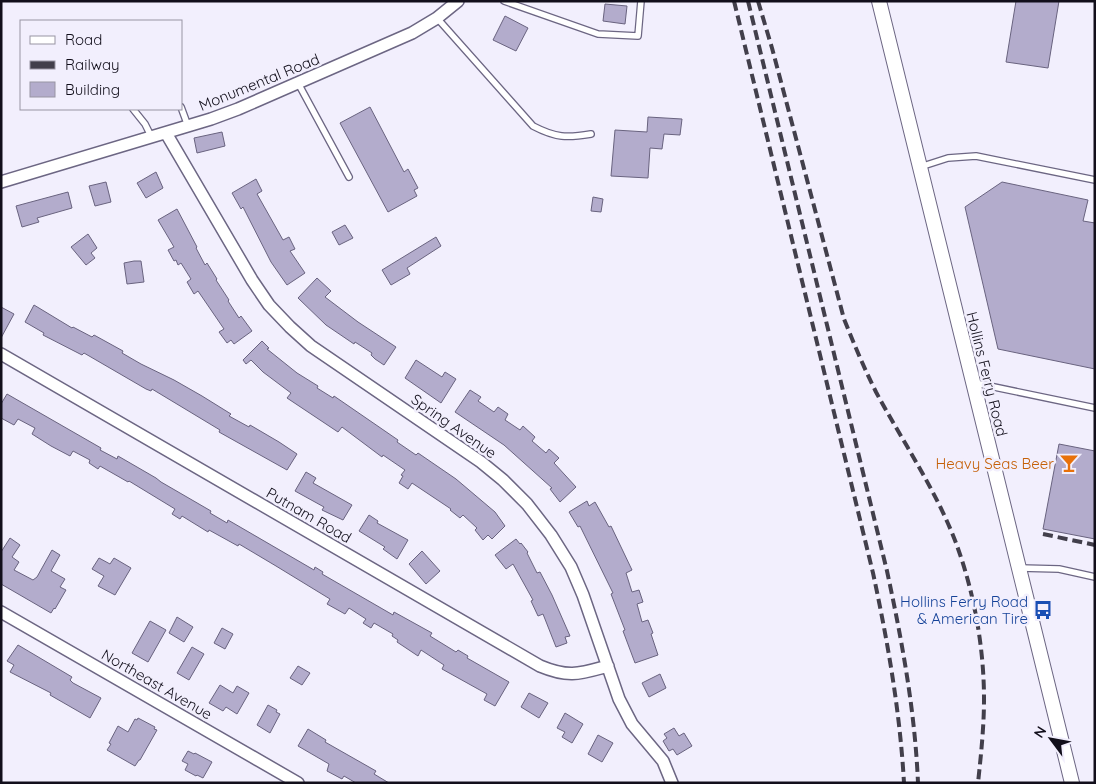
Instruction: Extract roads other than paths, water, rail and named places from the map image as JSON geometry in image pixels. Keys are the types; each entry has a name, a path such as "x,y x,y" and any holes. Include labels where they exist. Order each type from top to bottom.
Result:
{"street":[{"name":"Monumental Road","path":"1,182 152,138 238,109 412,33 437,18 458,1"},
{"name":"Hollins Ferry Road","path":"879,1 1072,783"},
{"name":"Spring Avenue","path":"166,133 252,280 269,305 290,327 311,346 481,462 503,480 526,504 550,535 571,567 583,595 619,699 632,724 664,761 672,783"},
{"name":"Putnam Road","path":"1,354 540,666 566,674 581,674 608,666"},
{"name":"Northeast Avenue","path":"1,612 298,783"}],"lane":[{"path":"504,1 523,4 598,34 638,36 641,1"},
{"path":"437,18 533,126 544,132 569,138 591,134"},
{"path":"298,83 348,177"},
{"path":"134,110 146,124 152,138"},
{"path":"182,110 188,126"},
{"path":"920,167 948,158 976,156 1095,180"},
{"path":"972,383 1095,408"},
{"path":"1018,568 1059,570 1095,577"}],"railway":[{"path":"734,1 873,573 893,678 900,730 904,783"},
{"path":"748,1 887,571 907,676 914,729 918,783"},
{"path":"758,1 844,319 876,392 919,466 948,523 968,581 977,620 984,679 978,783"},
{"path":"1043,534 1095,545"}],"place":[{"name":"Heavy Seas Beer","path":"1069,463"},
{"name":"Hollins Ferry Road & American Tire","path":"1043,610"}]}
